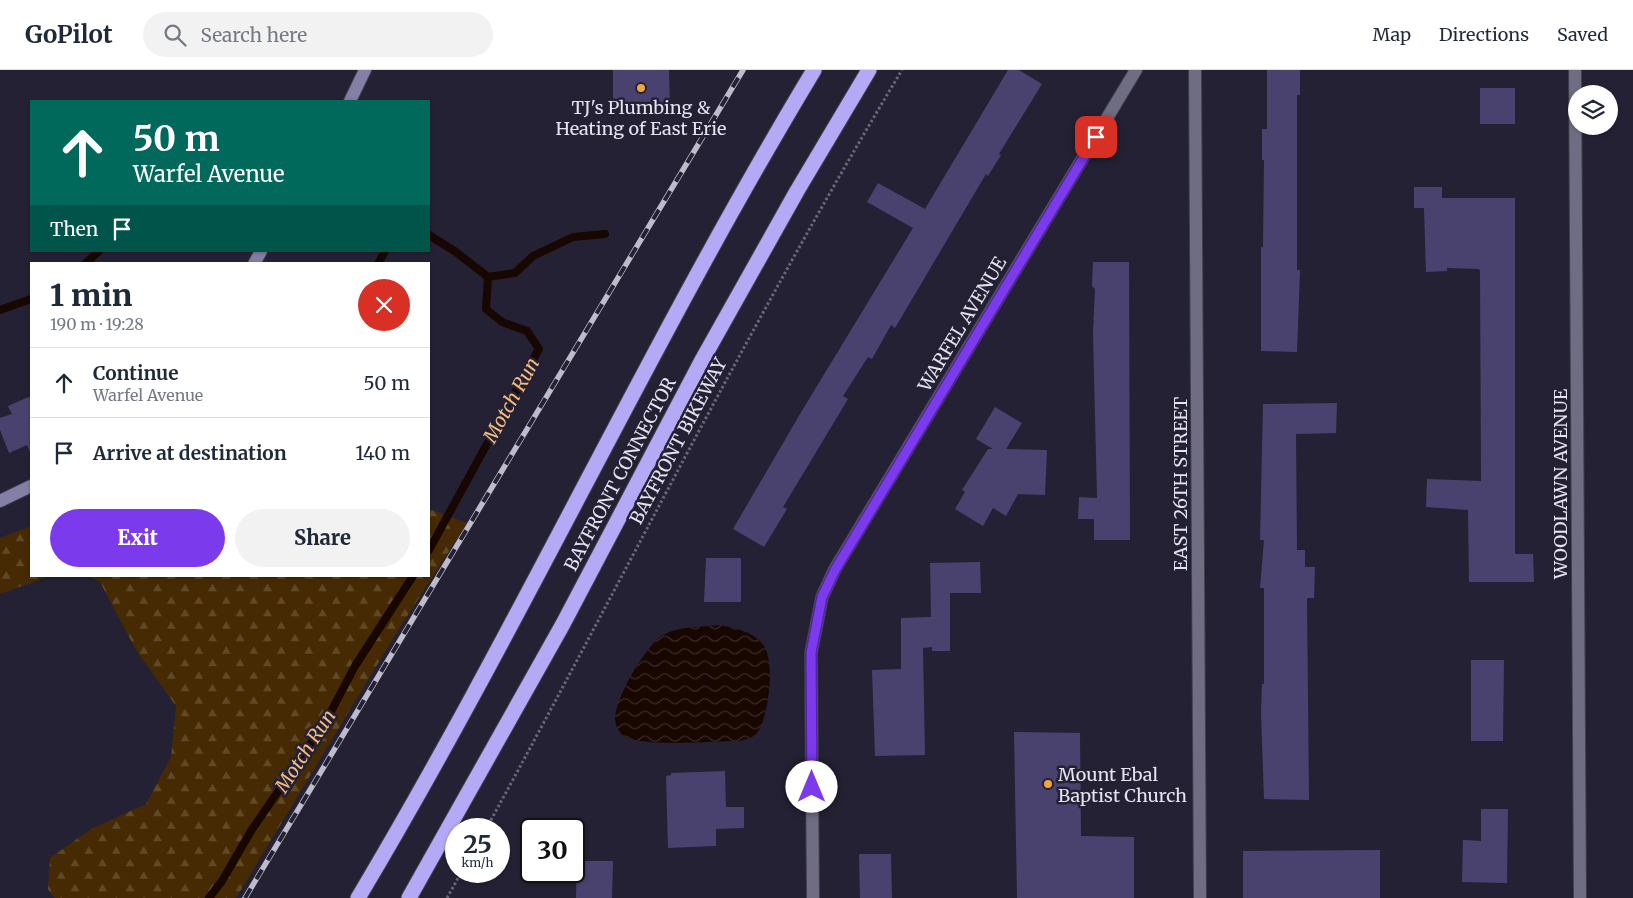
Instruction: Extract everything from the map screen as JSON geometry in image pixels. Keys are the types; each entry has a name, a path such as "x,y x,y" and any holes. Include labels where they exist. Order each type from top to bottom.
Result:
{"highway":[{"name":"BAYFRONT CONNECTOR","path":"358,898 525,598 684,296 814,70"},
{"name":"BAYFRONT CONNECTOR","path":"409,898 558,632 701,362 797,191 869,70"}],"street":[{"path":"350,100 365,70"},
{"name":"WARFEL AVENUE","path":"813,898 811,653 822,597 835,570 1136,70"},
{"name":"EAST 26TH STREET","path":"1195,70 1200,898"},
{"name":"WOODLAWN AVENUE","path":"1576,70 1580,898"},
{"path":"0,501 30,486"}],"path":[{"name":"BAYFRONT BIKEWAY","path":"492,818 727,377 855,149 902,70"},
{"path":"447,898 455,883"}],"green space":[{"path":"430,509 467,523 397,632 236,898 54,898 48,889 50,858 91,829 146,804 171,757 176,706 136,650 100,582 91,577 430,577"},
{"path":"30,526 30,577 47,577 0,594 0,538"}],"water":[{"path":"719,625 750,634 764,646 770,675 766,712 759,730 751,737 740,741 681,743 648,742 635,740 622,734 615,722 616,710 626,686 648,649 669,632 691,627"}],"building":[{"name":"TJ's Plumbing & Heating of East Erie","path":"613,70 669,70 670,106 613,107"},
{"path":"1008,70 1019,70 1042,84 999,154 1001,155 988,176 986,174 895,328 891,325 872,359 868,357 843,396 848,399 783,507 787,509 764,547 733,529 800,414 913,228 867,202 878,183 925,209"},
{"path":"1267,70 1300,70 1300,95 1297,95 1297,270 1300,270 1297,352 1261,351 1261,247 1263,247 1264,160 1262,160 1262,129 1267,129"},
{"path":"1480,88 1515,88 1515,124 1480,124"},
{"path":"1414,187 1442,187 1442,198 1515,198 1515,554 1533,554 1534,582 1469,582 1468,510 1426,507 1427,479 1481,481 1480,271 1479,269 1447,268 1447,271 1426,272 1424,208 1414,208"},
{"path":"1093,262 1129,262 1130,540 1094,540 1094,519 1078,519 1079,497 1097,498 1093,333 1095,289 1092,286"},
{"path":"30,396 30,452 27,445 9,453 0,430 0,418 12,414 8,406"},
{"path":"1337,403 1336,433 1296,434 1297,550 1305,550 1305,567 1315,567 1314,598 1307,598 1309,800 1264,799 1261,712 1262,684 1264,684 1264,588 1260,588 1264,540 1260,540 1263,404"},
{"path":"995,407 1022,423 1006,449 1047,450 1045,495 1018,494 1006,516 993,508 983,526 955,509 965,492 962,490 988,449 993,449 976,439"},
{"path":"706,558 741,558 741,602 704,602"},
{"path":"980,562 981,593 950,593 950,651 932,651 932,647 923,648 925,755 875,756 872,670 901,669 901,618 931,617 930,563"},
{"path":"1471,660 1504,660 1503,741 1471,741"},
{"name":"Mount Ebal Baptist Church","path":"1014,732 1080,733 1081,836 1134,837 1134,898 1017,898"},
{"path":"725,771 726,807 744,807 744,828 716,829 716,846 668,848 666,776 671,775 671,773"},
{"path":"1481,809 1508,809 1507,883 1462,882 1463,840 1481,841"},
{"path":"1380,850 1380,898 1243,898 1243,851"},
{"path":"859,854 891,854 892,898 860,898"},
{"path":"585,861 613,861 612,898 576,898 576,883 585,883"}],"waterway":[{"path":"488,277 515,273 533,256 573,237 605,234"},
{"name":"Motch Run","path":"430,236 456,252 488,277"},
{"name":"Motch Run","path":"87,262 98,252"},
{"name":"Motch Run","path":"379,262 384,252"},
{"name":"Motch Run","path":"430,548 539,349 527,331 502,322 486,309 488,277"},
{"name":"Motch Run","path":"0,310 30,299"},
{"name":"Motch Run","path":"209,898 222,881 251,831 326,721 355,666 412,577"}],"railway":[{"path":"245,898 743,70"}],"place":[{"name":"TJ's Plumbing & Heating of East Erie","path":"641,88"},
{"name":"Mount Ebal Baptist Church","path":"1048,784"}],"route":[{"path":"812,787 811,653 822,597 835,570 1096,137"}]}
